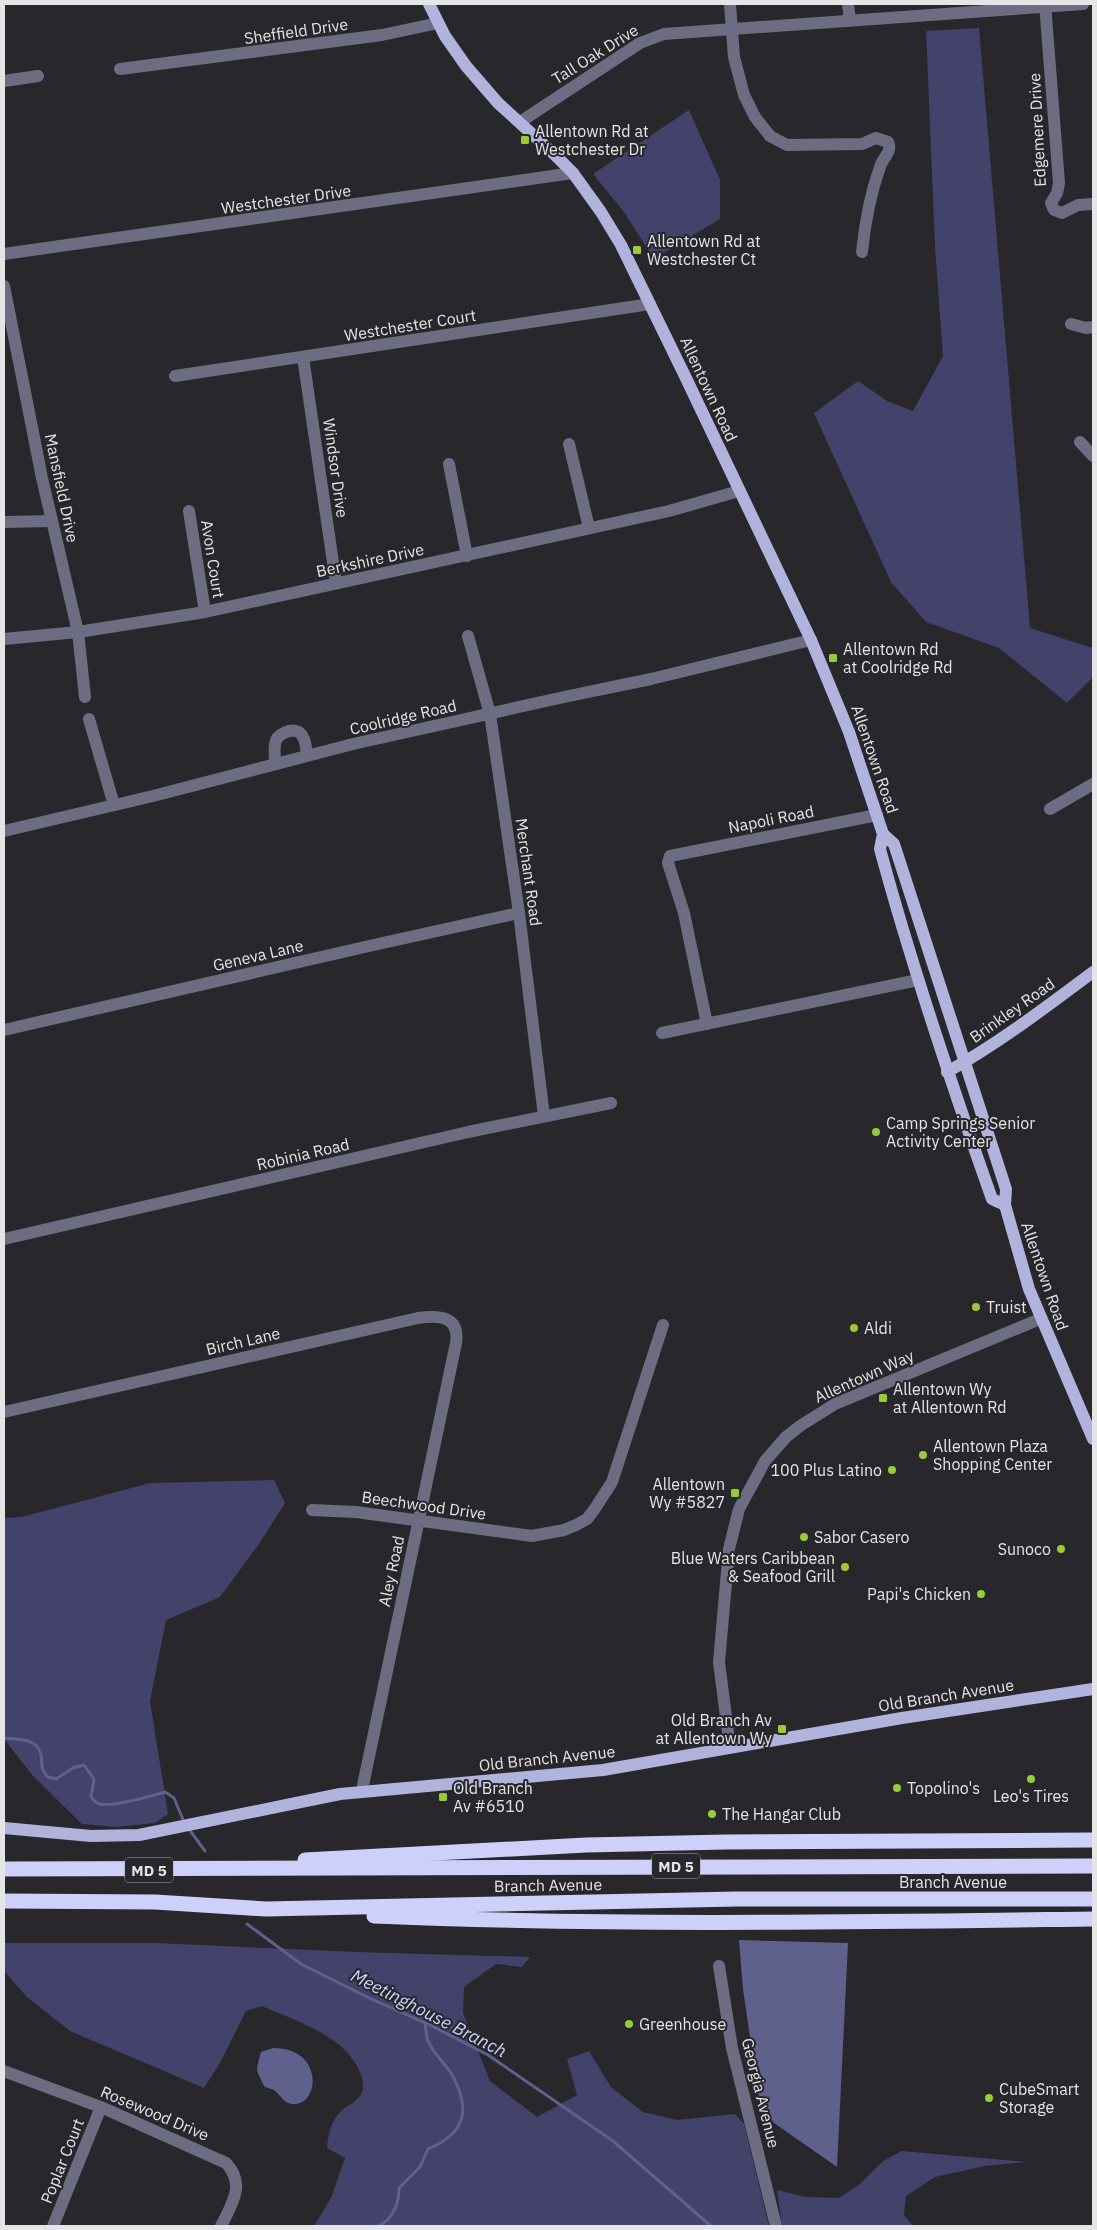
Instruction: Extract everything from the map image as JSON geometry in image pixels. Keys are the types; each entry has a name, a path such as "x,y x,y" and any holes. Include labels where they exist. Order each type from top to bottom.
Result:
{"highway":[{"path":"260,1869 309,1859 586,1845 726,1842 1093,1840"},
{"name":"Branch Avenue","path":"4,1869 1093,1866"},
{"name":"Branch Avenue","path":"4,1901 155,1902 266,1908 736,1899 1093,1899"},
{"path":"266,1908 278,1912 601,1923 1093,1919"}],"main road":[{"name":"Allentown Road","path":"429,4 438,23 466,66 486,91 573,173 608,224 650,304 811,640 846,724 883,834 880,848 903,936 947,1072 992,1198 1005,1206"},
{"name":"Allentown Road","path":"883,834 894,844 1006,1189 1005,1206 1029,1289 1040,1319 1093,1439"},
{"name":"Brinkley Road","path":"947,1072 1039,1014 1093,972"},
{"name":"Old Branch Avenue","path":"4,1828 91,1836 138,1835 182,1828 300,1801 362,1790 570,1774 640,1764 902,1718 1093,1689"}],"street":[{"path":"730,4 734,57 744,95 759,122 776,140 787,145 862,144 876,138 888,142 890,150 880,165 867,209 862,252"},
{"path":"848,4 850,20"},
{"name":"Tall Oak Drive","path":"520,122 602,66 649,38 672,32 1083,4"},
{"name":"Edgemere Drive","path":"1045,6 1053,88 1059,183 1057,193 1051,203 1054,210 1062,213 1078,205 1093,204"},
{"name":"Sheffield Drive","path":"120,69 158,66 382,35 438,23"},
{"path":"4,81 38,76"},
{"name":"Westchester Drive","path":"4,254 573,173"},
{"name":"Mansfield Drive","path":"4,286 52,521 78,632 85,697"},
{"name":"Westchester Court","path":"175,376 650,304"},
{"path":"1071,324 1086,328 1093,327"},
{"name":"Windsor Drive","path":"303,357 336,584"},
{"path":"1080,442 1093,456"},
{"path":"569,444 590,528"},
{"path":"450,464 467,556"},
{"name":"Berkshire Drive","path":"4,639 78,632 204,612 686,508 739,491"},
{"name":"Avon Court","path":"189,511 204,612"},
{"path":"4,522 52,521"},
{"name":"Merchant Road","path":"468,636 490,714 519,914 544,1116"},
{"name":"Coolridge Road","path":"4,831 307,756 651,679 811,640"},
{"path":"90,719 110,785 114,805"},
{"path":"275,764 277,737 294,730 300,732 304,738 307,756"},
{"path":"1050,809 1093,784"},
{"name":"Napoli Road","path":"707,1024 684,913 668,863 670,856 877,815"},
{"name":"Geneva Lane","path":"4,1030 368,946 519,914"},
{"path":"662,1033 918,980"},
{"name":"Robinia Road","path":"4,1239 544,1116 611,1103"},
{"name":"Birch Lane","path":"4,1412 418,1318 440,1317 453,1324 457,1336 452,1359"},
{"name":"Allentown Way","path":"730,1748 719,1662 729,1549 739,1509 765,1461 782,1441 802,1424 835,1404 1040,1319"},
{"name":"Beechwood Drive","path":"312,1510 356,1512 418,1522 532,1536 558,1532 576,1525 587,1518 612,1482 663,1326"},
{"name":"Aley Road","path":"362,1790 452,1359"},
{"name":"Georgia Avenue","path":"719,1966 732,2048 776,2226"},
{"name":"Rosewood Drive","path":"4,2071 101,2107 226,2163 235,2176 237,2193 221,2226"},
{"name":"Poplar Court","path":"53,2226 101,2107"}],"shaded area":[{"path":"979,28 1030,628 1093,648 1093,677 1067,703 999,648 926,622 891,582 814,413 858,381 887,401 913,411 943,356 935,247 926,31"},
{"path":"689,110 720,180 720,219 654,259 624,212 593,174"},
{"path":"274,1480 285,1503 259,1544 220,1597 166,1620 150,1701 168,1814 155,1823 116,1827 82,1824 33,1776 4,1739 4,1518 22,1517 150,1483"},
{"path":"4,1943 155,1943 530,1957 522,1967 496,1964 464,1987 463,2013 490,2081 537,2117 577,2095 567,2059 589,2051 611,2087 643,2112 677,2120 735,2114 744,2124 769,2226 314,2226 331,2198 345,2158 327,2148 331,2128 338,2114 354,2102 363,2090 359,2070 352,2058 342,2047 317,2030 262,2006 246,2011 220,2063 204,2088 70,2031 27,1997 4,1971"},
{"path":"902,2151 1026,2162 985,2166 935,2177 906,2196 904,2215 913,2226 782,2226 777,2190 806,2197 839,2198 860,2184 883,2161"}],"water":[{"path":"739,1940 848,1943 837,2167 774,2123 760,2105 743,1989"},
{"path":"273,2048 290,2050 302,2057 309,2066 312,2087 308,2096 302,2102 289,2103 274,2090 264,2086 257,2067 261,2052"}],"waterway":[{"name":"Meetinghouse Branch","path":"4,1738 26,1740 36,1745 41,1755 42,1769 48,1777 56,1779 73,1768 84,1765 94,1779 91,1797 97,1803 106,1805 123,1803 165,1792 174,1798 184,1822"},
{"name":"Meetinghouse Branch","path":"189,1829 205,1851"},
{"name":"Meetinghouse Branch","path":"247,1924 301,1964 367,1997 432,2026 488,2055 613,2141 711,2226"},
{"path":"378,2226 388,2220 396,2205 399,2188 420,2167 428,2149 441,2143 451,2135 458,2127 462,2118 463,2108 457,2086 451,2073 430,2045 425,2023"}],"place":[{"name":"Allentown Rd at Westchester Dr","path":"525,140"},
{"name":"Allentown Rd at Westchester Ct","path":"637,250"},
{"name":"Allentown Rd at Coolridge Rd","path":"833,658"},
{"name":"Camp Springs Senior Activity Center","path":"876,1132"},
{"name":"Truist","path":"976,1307"},
{"name":"Aldi","path":"854,1328"},
{"name":"Allentown Wy at Allentown Rd","path":"883,1398"},
{"name":"Allentown Plaza Shopping Center","path":"923,1455"},
{"name":"100 Plus Latino","path":"892,1470"},
{"name":"Allentown Wy #5827","path":"735,1493"},
{"name":"Sabor Casero","path":"804,1537"},
{"name":"Sunoco","path":"1061,1549"},
{"name":"Blue Waters Caribbean & Seafood Grill","path":"845,1567"},
{"name":"Papi's Chicken","path":"981,1594"},
{"name":"Old Branch Av at Allentown Wy","path":"782,1729"},
{"name":"Leo's Tires","path":"1031,1779"},
{"name":"Topolino's","path":"897,1788"},
{"name":"Old Branch Av #6510","path":"443,1797"},
{"name":"The Hangar Club","path":"712,1814"},
{"name":"Greenhouse","path":"629,2024"},
{"name":"CubeSmart Storage","path":"989,2098"}]}
